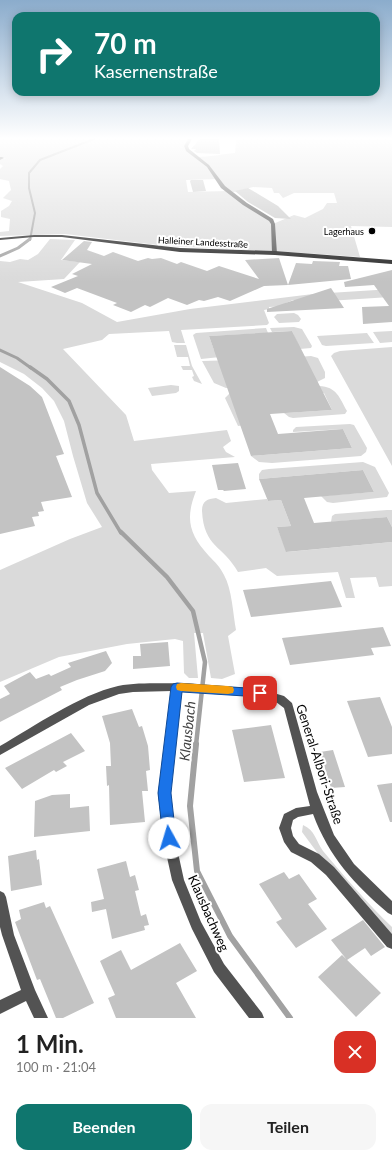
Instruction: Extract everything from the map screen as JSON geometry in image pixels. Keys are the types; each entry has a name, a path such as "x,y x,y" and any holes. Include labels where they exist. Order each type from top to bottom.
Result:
{"main road":[{"name":"Halleiner Landesstraße","path":"0,239 46,236 81,238 180,250 275,253 392,262"}],"street":[{"path":"223,187 245,204 271,220 273,224 275,253"},
{"name":"General-Albori-Straße","path":"0,751 68,711 96,697 118,690 133,688 180,687 232,690 260,693 275,697 288,706 317,809 330,839 349,867 366,886 392,909"},
{"name":"Klausbachweg","path":"180,687 164,793 169,838 178,880 196,925 219,968 257,1018"},
{"path":"317,809 296,813 288,817 285,828 288,838 295,848 315,858 330,871 392,943"},
{"path":"0,897 8,935 29,993 42,1018"},
{"path":"0,1007 29,993"}],"shaded area":[{"path":"10,187 187,187 188,192 227,191 223,187 392,187 392,227 351,226 360,257 166,246 65,234 0,236 0,232 9,231 10,219 1,217 1,211 9,206 12,201 3,198 11,190","holes":["253,187 272,188 274,193 279,193 283,198 294,193 334,193 337,203 327,203 323,209 305,218 294,215 273,224 230,193"]},
{"path":"50,239 75,240 61,260 80,262 64,279 18,282 82,303 117,322 190,309 313,294 392,289 390,297 328,301 293,300 286,303 287,306 269,307 269,309 264,310 269,323 267,325 181,330 185,343 172,342 169,331 109,334 102,340 63,349 126,415 134,441 227,430 231,441 223,447 226,452 235,457 151,464 152,470 169,493 196,491 190,518 193,533 202,548 221,570 229,587 236,630 228,636 235,674 222,679 211,678 203,633 194,633 198,678 189,678 184,673 183,641 175,639 127,644 59,657 0,682 0,570 70,539 102,527 87,503 64,421 54,401 42,388 24,374 0,362 0,261 10,262 20,259 28,260 38,254"},
{"path":"294,313 301,319 299,322 279,323 274,317 277,314"},
{"path":"294,327 302,329 312,346 311,348 266,352 298,344 292,331 272,332 270,328"},
{"path":"266,328 268,333 209,336 214,350 217,350 220,357 201,359 193,335 196,333"},
{"path":"392,331 392,342 380,343 373,332"},
{"path":"367,333 374,343 326,346 322,345 317,336"},
{"path":"174,345 186,345 192,366 202,384 194,381 192,377 194,376 192,370 183,370 181,366 190,366 188,357 177,357"},
{"path":"392,347 392,466 331,356 340,351"},
{"path":"311,356 318,358 325,372 325,378 317,382 226,388 214,383 202,361 269,359"},
{"path":"171,385 179,386 179,391 176,393 152,396 148,388"},
{"path":"319,386 330,388 337,394 347,411 345,414 293,418 284,413 332,410 324,393 232,399 246,425 238,426 225,398 230,393"},
{"path":"354,425 367,448 366,452 361,456 272,463 259,462 251,456 352,448 343,429 293,432 296,427"},
{"path":"363,462 375,467 389,493 387,497 333,503 327,502 321,496 374,492 363,470 259,479 259,474 262,470"},
{"path":"216,498 226,503 267,499 268,501 281,500 291,526 277,527 287,552 392,542 392,586 379,587 376,577 350,578 355,598 346,598 338,572 277,576 266,568 238,572 232,563 210,539 206,532 202,511 203,505 208,500"},
{"path":"392,510 392,527 387,517 331,522 332,516 335,514"},
{"path":"303,825 313,833 323,851 374,909 392,927 392,934 319,855 302,832"}],"building":[{"path":"192,187 205,187 206,191 193,192"},
{"path":"248,188 278,206 291,219 275,218 248,202 235,191"},
{"path":"84,241 92,242 87,250 104,256 113,252 138,261 148,258 161,258 177,264 181,262 207,271 219,266 259,279 245,260 279,258 288,285 264,286 230,301 218,297 204,301 199,300 187,305 168,298 150,307 145,305 131,312 113,305 117,303 77,288 65,293 51,287 78,276 72,274 92,264 62,260"},
{"path":"313,261 340,262 339,266 348,266 351,279 288,285 296,263 312,264"},
{"path":"392,270 392,322 363,324 362,307 389,306 374,285 345,287 344,282"},
{"path":"331,288 344,308 267,312 267,309"},
{"path":"292,331 332,410 270,414 278,434 343,429 352,448 251,456 209,336"},
{"path":"0,367 30,386 42,397 64,454 56,456 72,497 41,502 44,511 38,512 39,516 32,517 35,526 0,534"},
{"path":"238,463 246,489 224,491 218,490 212,465"},
{"path":"363,470 374,492 304,498 314,523 387,517 392,527 392,542 286,552 277,527 291,526 281,500 268,501 259,479"},
{"path":"331,581 342,607 251,617 243,590"},
{"path":"383,627 391,646 371,648 374,655 290,665 282,638"},
{"path":"168,642 170,666 133,669 133,656 141,656 140,644"},
{"path":"106,651 112,663 105,671 60,687 62,690 0,722 0,699 10,694 4,686 30,672 36,679 49,674 51,676 71,667 68,663"},
{"path":"380,697 392,727 392,754 368,757 347,701"},
{"path":"132,709 139,727 142,726 148,746 150,770 146,771 148,791 142,791 145,822 110,825 109,785 107,786 106,766 111,766 110,743 102,716"},
{"path":"271,725 285,778 244,782 232,730"},
{"path":"71,733 85,751 63,762 67,766 56,772 54,770 22,789 5,768"},
{"path":"333,750 345,787 331,788 320,752"},
{"path":"392,783 392,822 390,822 377,785"},
{"path":"70,794 70,808 89,806 90,831 34,837 35,801 52,795"},
{"path":"36,850 37,860 39,859 42,885 11,891 8,856"},
{"path":"126,861 130,877 135,875 139,890 135,891 141,916 146,914 149,925 144,926 145,930 112,939 106,909 92,912 91,902 104,899 97,869"},
{"path":"284,872 289,879 299,874 317,899 308,904 327,929 296,948 276,922 282,919 259,884"},
{"path":"44,902 46,908 50,906 94,1003 63,1018 56,1018 40,979 37,980 15,922 21,919 19,910"},
{"path":"363,920 385,947 371,956 365,948 347,960 331,940"},
{"path":"180,943 197,971 176,983 196,1018 116,1018 108,998 115,995 100,961 121,950 131,970"},
{"path":"342,955 381,993 356,1017 318,977"}],"waterway":[{"name":"Klausbach","path":"29,187 35,213 30,240"},
{"name":"Klausbach","path":"0,256 18,248 30,239"},
{"name":"Klausbach","path":"0,350 17,358 31,368"},
{"name":"Klausbach","path":"30,367 47,379 69,401 79,425 97,493 121,533"},
{"name":"Klausbach","path":"121,532 167,577 193,611 205,662 196,745"},
{"name":"Klausbach","path":"196,744 190,806 197,871 230,936 290,1018"}],"slow traffic":[{"path":"181,687 228,690"}],"place":[{"name":"Lagerhaus","path":"372,231"}],"route":[{"path":"169,838 164,793 177,687 260,693"}]}
